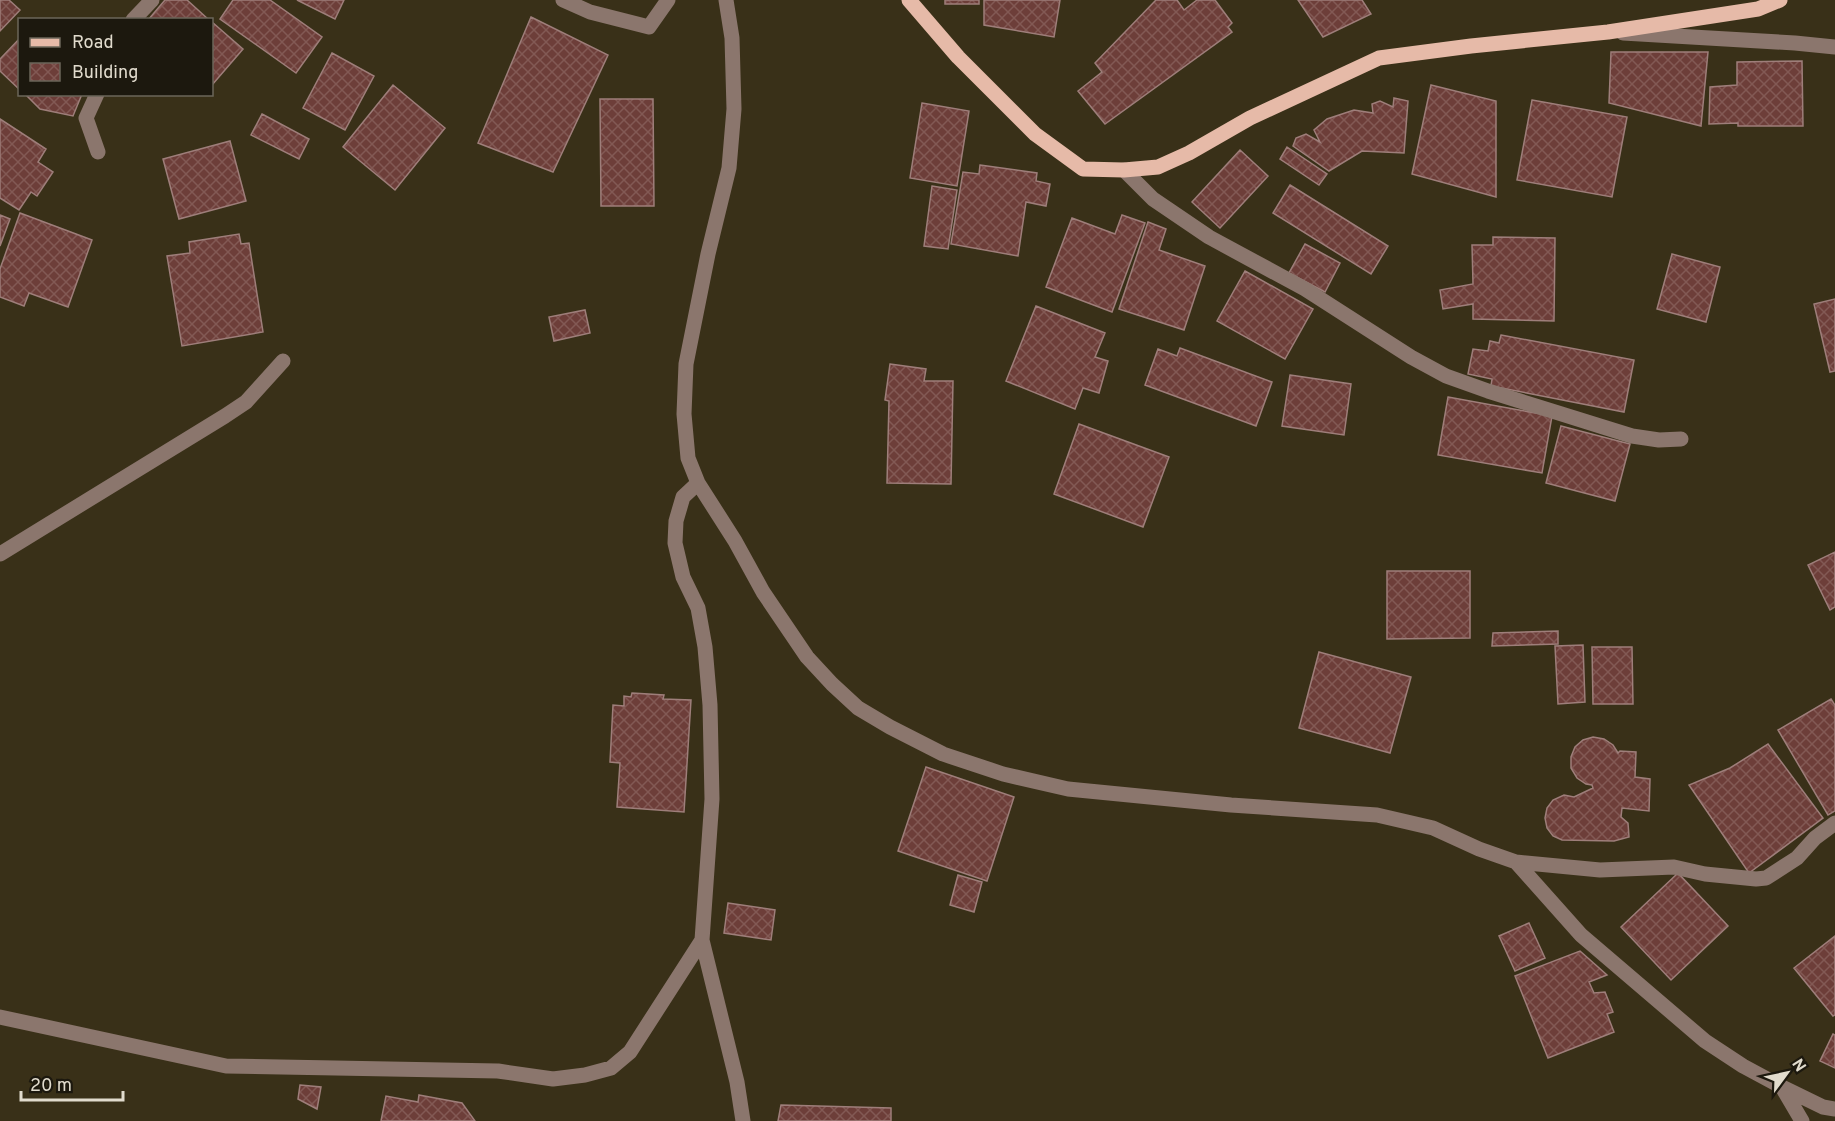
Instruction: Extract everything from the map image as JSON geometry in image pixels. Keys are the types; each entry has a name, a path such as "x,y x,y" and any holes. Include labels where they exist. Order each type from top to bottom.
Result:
{"main road":[{"path":"909,0 958,57 1035,134 1083,169 1124,170 1158,167 1189,153 1250,118 1379,58 1608,32 1758,9 1780,0"}],"street":[{"path":"135,18 152,0"},
{"path":"563,0 590,12 649,27 668,0"},
{"path":"726,0 732,38 734,109 729,168 708,254 686,364 684,414 688,458 698,483 763,591 807,657 858,708 943,754 1003,774 1068,789 1231,805 1377,815 1433,828 1479,849 1516,862 1600,870 1674,867 1705,874 1766,878 1797,858 1815,838 1835,823"},
{"path":"1608,32 1835,47"},
{"path":"96,96 86,118 98,152"},
{"path":"1124,170 1152,199 1209,237 1305,289 1391,345 1446,376 1632,436 1659,440 1681,439"},
{"path":"0,554 246,402 283,361"},
{"path":"698,483 683,497 676,521 675,543 683,577 698,608 705,647 710,705 712,799 702,940 737,1082 743,1121"},
{"path":"1516,862 1581,935 1705,1041 1743,1066 1782,1087 1823,1107 1835,1109"},
{"path":"0,1017 226,1066 498,1071 553,1079 585,1075 611,1068 630,1052 702,940"},
{"path":"1782,1087 1802,1121"}],"building":[{"path":"0,0 9,0 20,10 0,31"},
{"path":"165,0 187,0 207,18 150,18"},
{"path":"233,0 270,0 322,37 296,73 220,19"},
{"path":"297,0 344,0 335,19"},
{"path":"945,0 979,0 979,4 945,4"},
{"path":"984,0 1060,0 1054,37 984,25"},
{"path":"1156,0 1177,0 1184,10 1197,0 1215,0 1232,23 1228,27 1232,32 1105,124 1078,91 1102,72 1095,63"},
{"path":"1298,0 1362,0 1371,14 1323,37"},
{"path":"531,17 608,55 553,172 478,143"},
{"path":"213,23 243,49 213,84"},
{"path":"18,40 18,88 0,71 0,59"},
{"path":"1611,52 1708,52 1701,126 1609,103"},
{"path":"332,53 374,76 345,130 303,108"},
{"path":"1802,61 1803,126 1709,124 1710,87 1737,85 1737,62"},
{"path":"393,85 445,128 395,190 343,147"},
{"path":"1431,85 1496,101 1496,197 1412,174"},
{"path":"27,96 81,96 73,116 40,109"},
{"path":"1394,98 1408,101 1404,153 1362,151 1329,171 1293,146 1296,138 1306,134 1320,142 1314,130 1327,119 1354,110 1373,113 1372,104 1380,101 1393,107"},
{"path":"600,99 653,99 654,206 601,206"},
{"path":"1532,100 1627,117 1612,197 1517,180"},
{"path":"922,103 969,111 957,186 910,178"},
{"path":"262,114 309,139 299,159 251,135"},
{"path":"0,119 46,149 38,162 53,172 37,196 31,192 19,210 0,198"},
{"path":"230,141 246,201 179,219 163,159"},
{"path":"1287,147 1327,174 1319,185 1280,159"},
{"path":"1240,150 1268,176 1220,228 1192,202"},
{"path":"980,165 1037,173 1036,181 1050,184 1046,206 1026,202 1018,256 951,244 963,172 979,174"},
{"path":"1290,185 1388,246 1371,274 1273,213"},
{"path":"932,186 957,190 948,249 924,246"},
{"path":"20,213 92,240 68,307 29,293 24,306 0,297 0,269"},
{"path":"0,215 10,219 0,246"},
{"path":"1122,215 1145,223 1112,312 1046,287 1072,218 1115,234"},
{"path":"1148,222 1166,229 1159,250 1205,266 1184,330 1119,309"},
{"path":"239,234 241,244 249,243 263,332 182,346 167,256 190,253 189,242"},
{"path":"1493,237 1555,238 1554,321 1473,319 1473,304 1443,309 1440,290 1473,284 1472,245 1493,245"},
{"path":"1305,244 1340,263 1325,292 1289,273"},
{"path":"1672,254 1720,267 1706,322 1657,309"},
{"path":"1245,271 1313,309 1285,359 1217,321"},
{"path":"1835,299 1835,371 1830,372 1814,304"},
{"path":"1036,306 1105,333 1095,357 1108,361 1099,393 1083,388 1075,409 1006,381"},
{"path":"585,310 590,333 554,341 549,317"},
{"path":"1501,335 1634,360 1624,412 1491,386 1492,379 1468,374 1473,349 1488,351 1490,341 1499,343"},
{"path":"1180,348 1272,382 1256,426 1145,385 1158,349 1177,356"},
{"path":"890,364 926,369 924,381 953,381 951,484 887,483 889,401 885,400"},
{"path":"1290,375 1351,384 1344,435 1282,426"},
{"path":"1448,397 1552,416 1542,473 1438,455"},
{"path":"1079,424 1169,457 1143,527 1054,494"},
{"path":"1561,426 1630,444 1615,501 1546,483"},
{"path":"1835,552 1835,607 1830,610 1808,565"},
{"path":"1387,571 1470,571 1470,638 1387,639"},
{"path":"1558,631 1558,644 1492,646 1493,633"},
{"path":"1583,645 1585,702 1558,704 1555,646"},
{"path":"1592,647 1632,647 1633,704 1593,704"},
{"path":"1319,652 1411,677 1390,753 1299,728"},
{"path":"632,693 664,695 663,699 691,700 684,812 617,807 620,763 610,762 613,705 624,706 624,696 631,697"},
{"path":"1831,699 1835,705 1835,811 1828,815 1778,730"},
{"path":"1593,737 1604,739 1613,745 1618,753 1620,751 1636,752 1635,777 1650,779 1649,811 1622,808 1621,817 1628,823 1629,837 1614,841 1562,840 1553,836 1547,828 1545,818 1547,808 1553,800 1564,795 1574,797 1593,788 1592,785 1577,778 1571,768 1571,757 1575,747 1583,740"},
{"path":"1768,744 1823,818 1749,873 1689,785 1730,768"},
{"path":"926,767 1014,797 987,881 898,851"},
{"path":"1678,873 1728,926 1671,980 1621,927"},
{"path":"958,875 982,882 974,912 950,905"},
{"path":"728,903 775,910 771,940 724,933"},
{"path":"1529,923 1545,958 1515,971 1499,936"},
{"path":"1835,936 1835,1015 1833,1016 1794,968"},
{"path":"1580,951 1607,975 1589,982 1594,993 1605,992 1613,1012 1607,1014 1614,1032 1548,1058 1515,976"},
{"path":"1833,1034 1835,1035 1835,1068 1820,1061"},
{"path":"300,1085 321,1087 317,1109 298,1099"},
{"path":"419,1095 462,1103 475,1121 381,1121 386,1096 418,1102"},
{"path":"781,1105 891,1108 891,1121 778,1121"}]}
